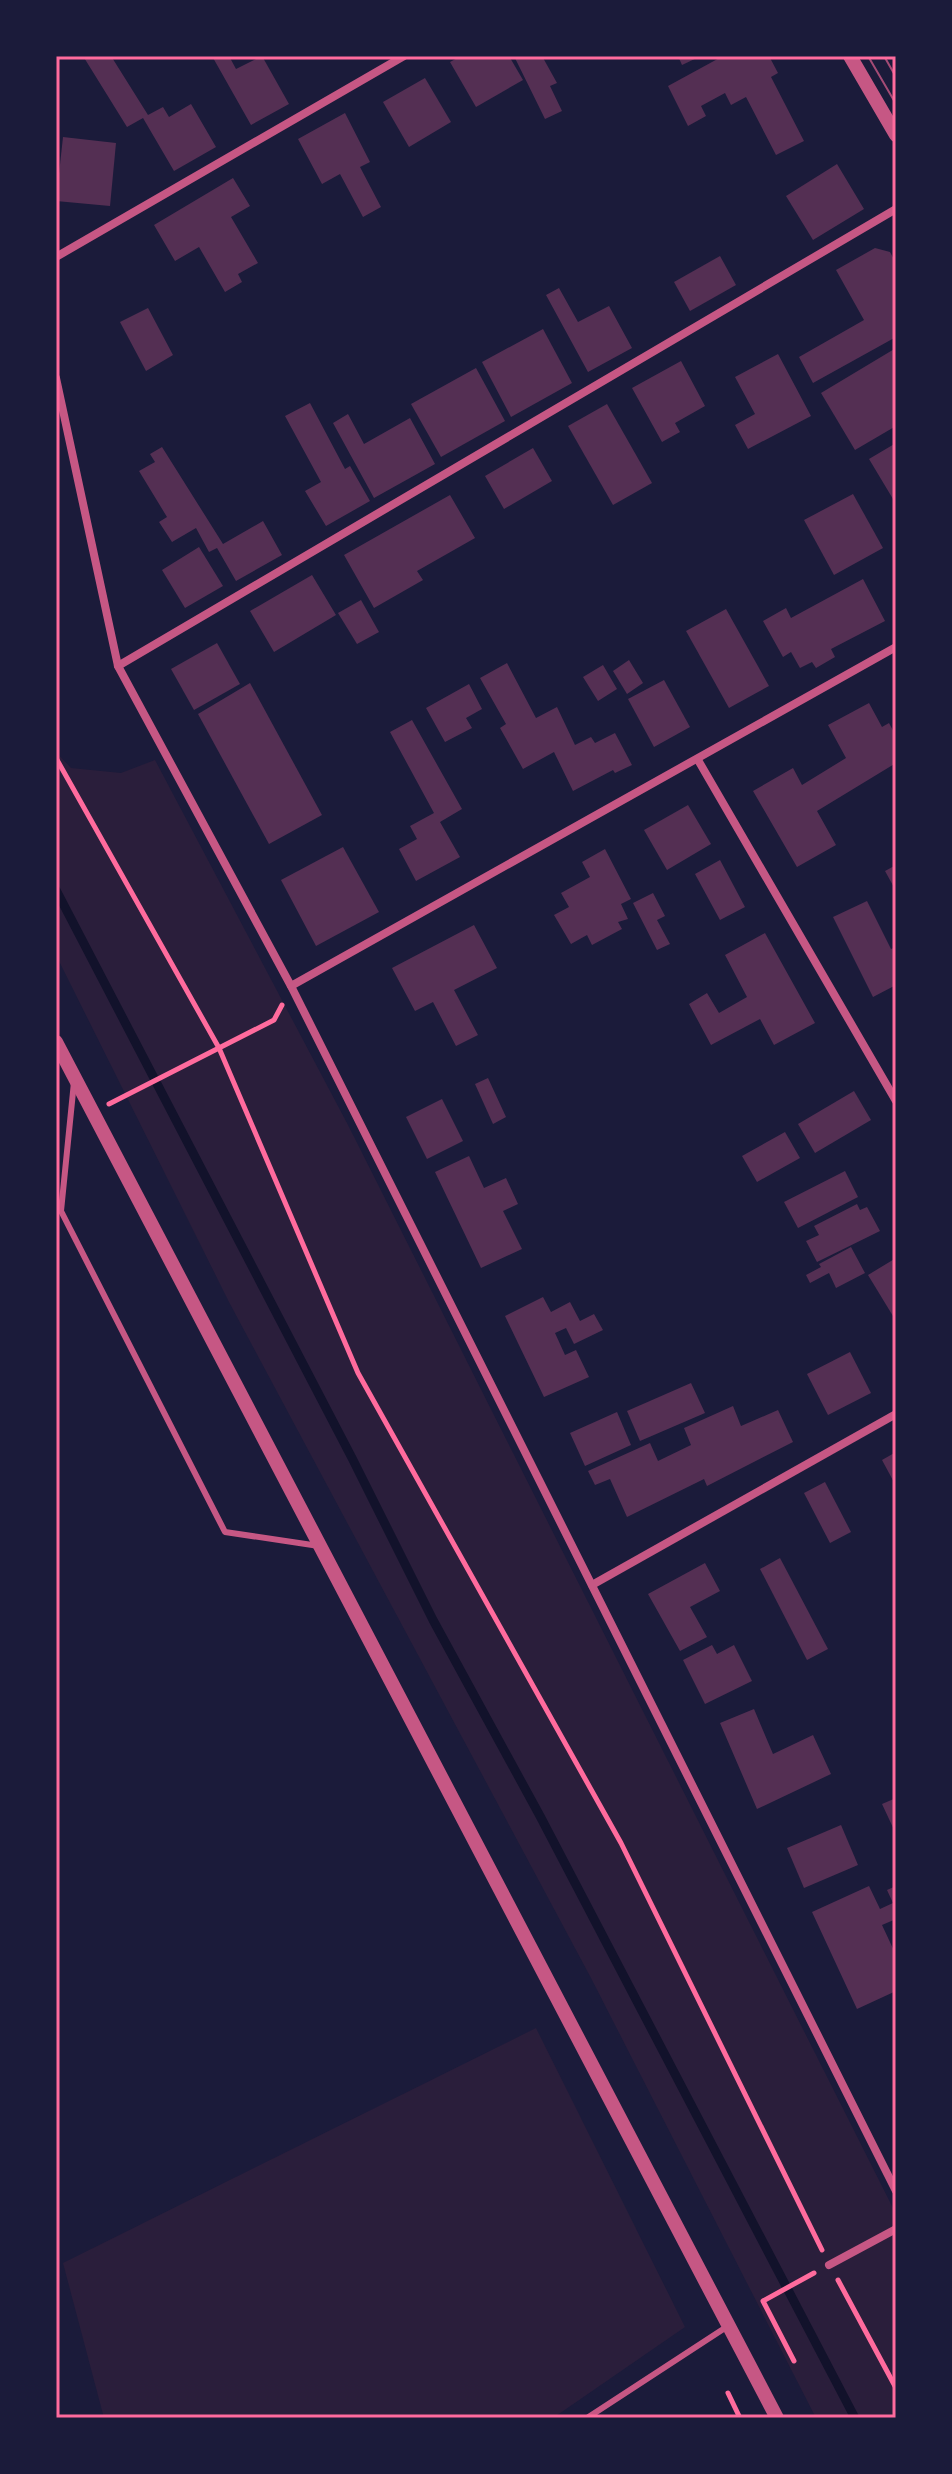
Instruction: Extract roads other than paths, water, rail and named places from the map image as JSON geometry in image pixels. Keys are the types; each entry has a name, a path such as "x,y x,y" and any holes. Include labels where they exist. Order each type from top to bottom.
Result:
{"street":[{"path":"56,257 404,56"},
{"path":"850,56 896,135"},
{"path":"118,666 896,209"},
{"path":"56,378 118,666 291,986 896,2191"},
{"path":"291,986 896,647"},
{"path":"698,760 896,1101"},
{"path":"56,1042 777,2418"},
{"path":"592,1585 896,1414"},
{"path":"829,2265 896,2229"}],"lane":[{"path":"74,1078 61,1211 225,1532 321,1547"},
{"path":"587,2418 729,2326"}],"waterway":[{"path":"56,890 433,1620 540,1816 855,2418"}],"tram line":[{"path":"868,56 896,104"},
{"path":"884,56 896,77"}]}
